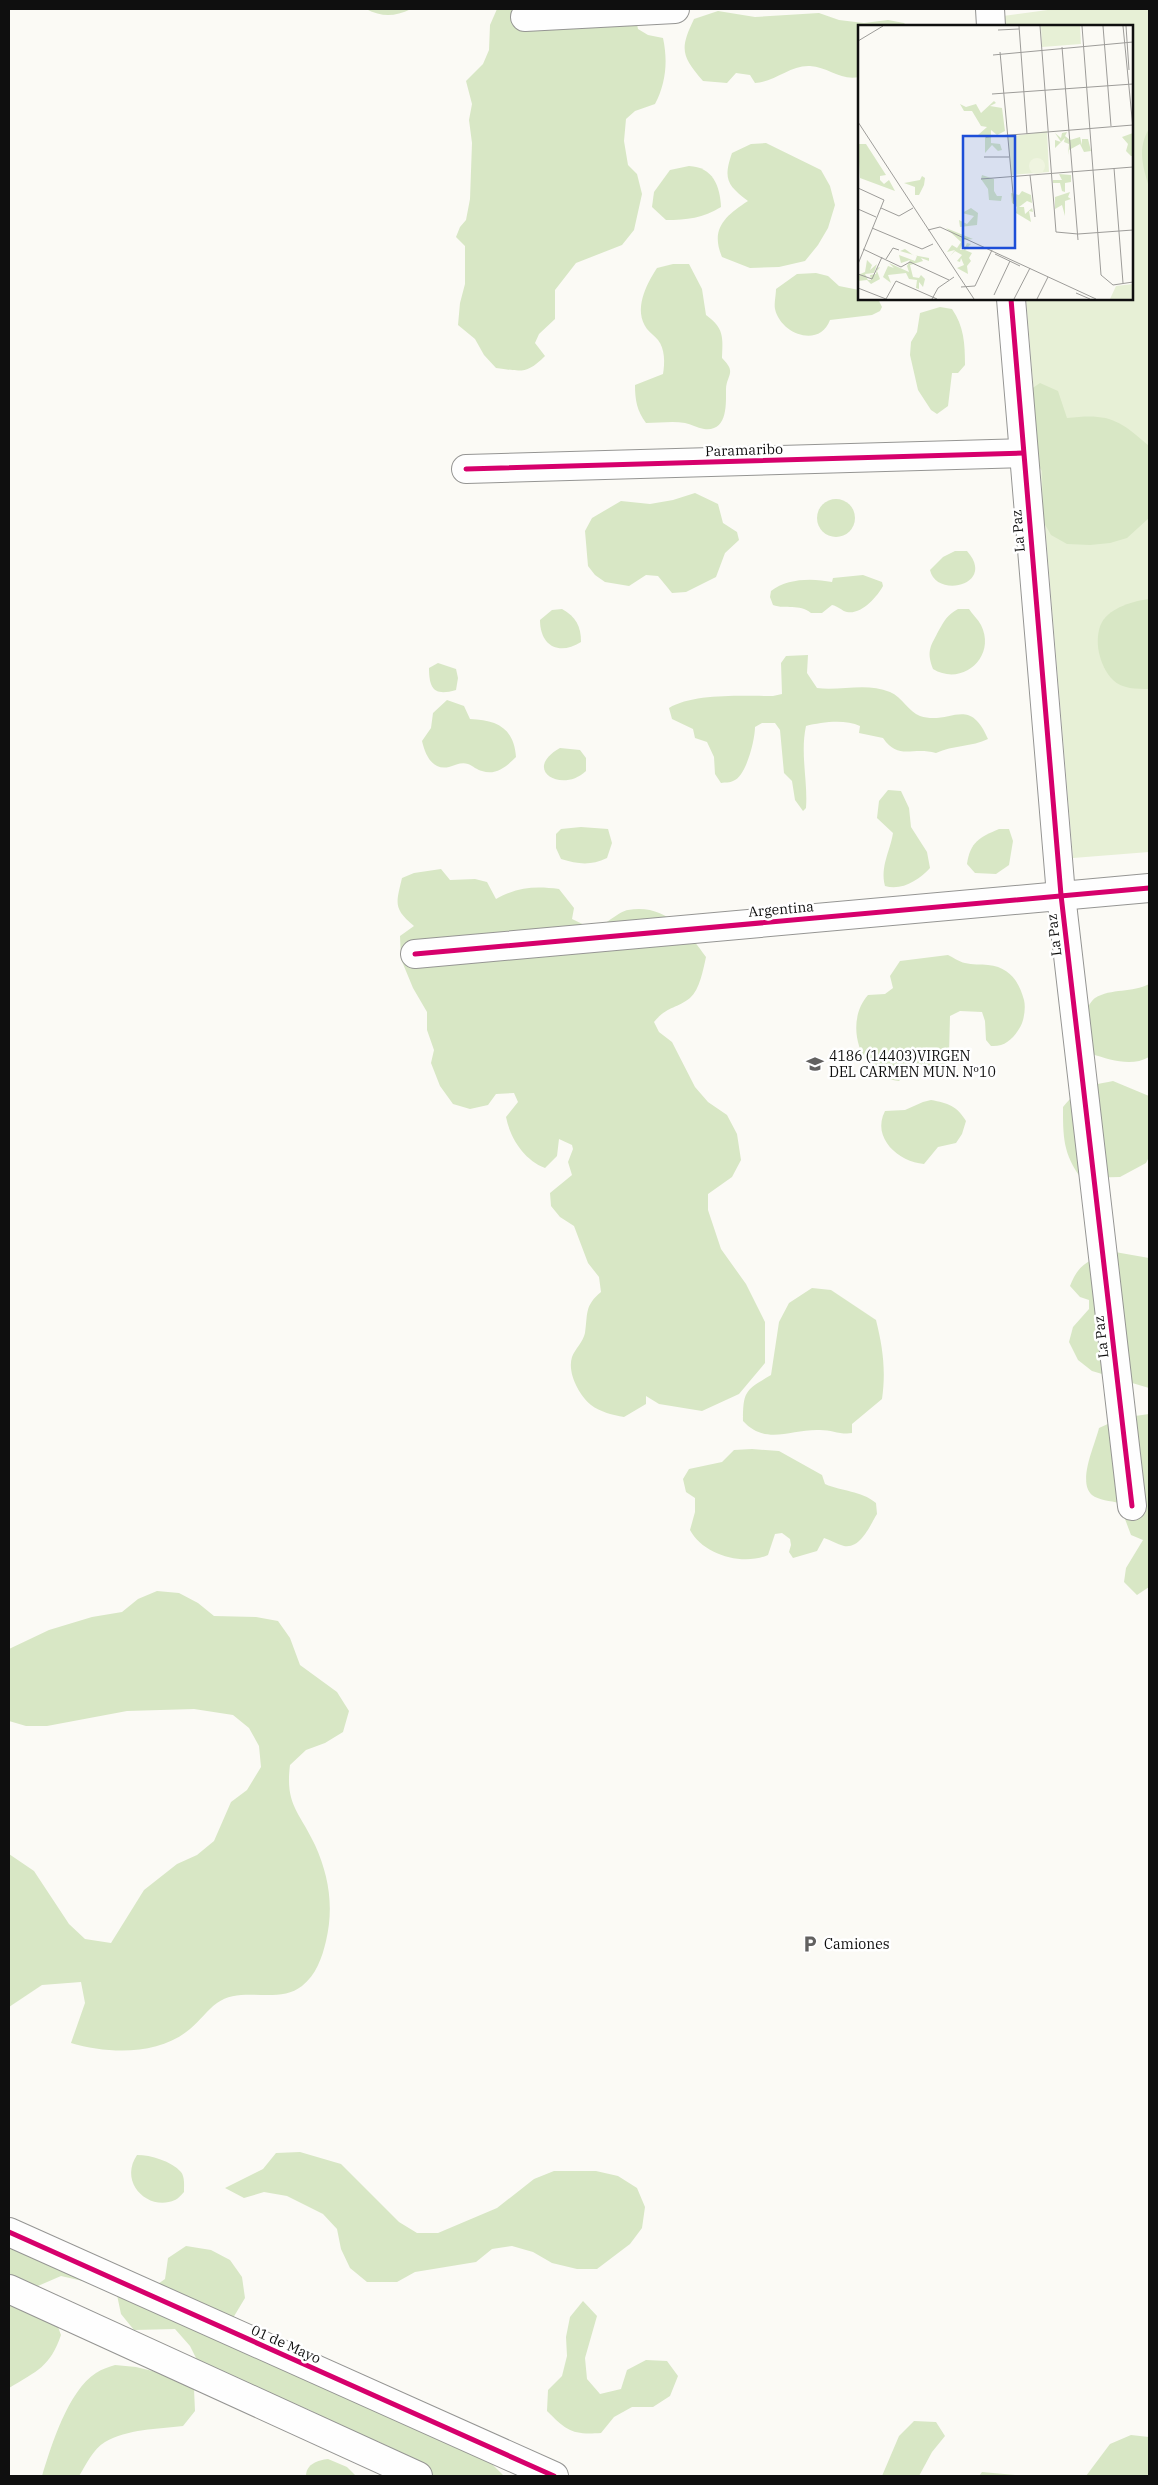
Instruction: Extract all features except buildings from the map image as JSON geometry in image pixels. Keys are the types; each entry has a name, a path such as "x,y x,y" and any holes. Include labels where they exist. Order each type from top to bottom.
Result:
{"street":[{"path":"525,17 675,9"},
{"path":"990,9 992,25"},
{"name":"La Paz","path":"1011,300 1061,895 1132,1506"},
{"name":"Paramaribo","path":"466,469 1023,453"},
{"name":"Argentina","path":"415,954 1149,888"},
{"name":"01 de Mayo","path":"9,2232 554,2476"},
{"path":"9,2290 418,2476"}],"green space":[{"path":"366,9 411,9 399,14 388,15"},
{"path":"497,9 638,9 635,15 638,29 648,35 663,38 665,55 664,80 655,104 635,111 626,119 624,141 628,165 637,174 642,194 634,230 622,245 576,263 555,290 555,319 539,334 535,343 545,356 533,366 523,370 496,368 484,355 475,339 458,325 460,303 465,284 465,246 456,237 460,227 466,220 470,199 472,143 469,120 472,104 466,81 483,64 489,50 490,25"},
{"path":"1055,9 1149,9 1149,852 1073,858 1026,300 1133,300 1133,25 1004,25 1003,16"},
{"path":"718,11 755,17 819,13 839,20 864,23 888,20 906,25 858,25 858,77 840,76 817,67 803,66 769,80 755,83 750,75 736,73 727,83 703,81 687,59 685,52 686,38 694,19"},
{"path":"1149,129 1149,187 1143,165 1142,150 1145,136"},
{"path":"766,143 821,170 830,186 835,205 828,228 818,245 805,261 779,267 750,268 722,257 718,239 719,231 727,218 748,201 731,186 729,181 728,169 732,153 751,144"},
{"path":"689,166 704,170 714,179 719,192 721,207 695,218 666,220 652,207 654,192 670,170"},
{"path":"673,264 689,264 702,289 706,315 716,324 721,334 722,358 730,370 726,389 724,416 722,422 712,429 704,429 680,422 646,423 637,405 635,385 663,374 664,365 664,356 660,344 643,322 641,306 645,290 657,268"},
{"path":"816,273 828,276 839,286 858,290 858,300 878,300 882,307 880,311 872,315 830,320 825,329 818,334 810,336 801,335 785,326 775,309 776,289 797,274"},
{"path":"940,307 952,309 956,315 964,343 965,365 958,373 952,373 948,406 937,414 931,410 918,390 910,355 911,342 917,332 920,313"},
{"path":"1040,383 1058,391 1067,418 1093,416 1112,420 1121,424 1149,446 1149,518 1127,538 1110,543 1090,545 1067,544 1051,535 1043,521 1042,471 1032,456 1012,402"},
{"path":"695,493 718,504 723,523 737,532 739,540 725,553 716,577 686,592 672,593 658,576 646,575 629,586 605,582 595,575 588,566 585,531 592,518 621,501 650,504 673,500"},
{"path":"836,499 849,505 855,518 849,531 836,537 823,531 817,518 823,505"},
{"path":"955,551 967,551 974,563 975,572 970,580 952,586 943,584 935,579 930,570 943,557"},
{"path":"863,575 882,582 883,586 868,604 858,611 845,611 832,605 822,613 811,613 802,608 773,605 770,597 771,591 792,581 817,580 832,582 833,578"},
{"path":"1149,599 1149,689 1125,687 1113,680 1104,667 1099,652 1099,629 1102,622 1111,612 1130,603"},
{"path":"562,609 571,615 577,623 581,642 573,646 558,648 547,642 543,636 540,620 552,610"},
{"path":"958,609 969,609 980,623 985,637 984,648 974,666 955,674 944,674 933,669 930,648 945,621 951,613"},
{"path":"808,655 807,673 817,688 863,687 881,689 894,694 920,716 931,718 958,714 974,718 988,739 936,753 900,751 889,745 883,738 859,733 860,726 847,722 819,723 806,726 804,757 806,808 803,811 795,800 792,781 784,773 780,730 775,723 762,723 755,727 751,749 742,773 732,782 721,783 715,774 714,757 707,742 695,738 693,729 672,719 669,708 679,703 705,698 773,696 782,694 781,663 786,656"},
{"path":"438,663 456,669 458,678 456,690 443,692 438,691 432,686 429,668"},
{"path":"447,700 464,706 470,719 488,721 508,732 515,747 516,757 505,767 492,772 480,770 465,763 443,768 434,764 427,756 422,741 431,728 433,713"},
{"path":"560,748 580,750 586,758 586,771 576,778 566,780 557,780 549,776 545,771 544,764 549,756"},
{"path":"888,790 901,791 909,808 911,827 927,852 930,868 921,877 898,887 885,886 885,865 893,833 877,818 879,801"},
{"path":"581,827 608,829 612,843 607,858 584,863 561,859 556,848 556,834 561,829"},
{"path":"999,829 1009,829 1013,841 1009,865 996,874 975,873 967,864 973,845 981,838"},
{"path":"441,869 450,880 475,879 487,882 496,899 527,888 559,889 574,908 572,919 595,930 616,915 628,910 641,909 653,911 674,921 706,957 701,979 690,998 667,1010 654,1022 659,1032 672,1042 695,1087 708,1102 727,1115 737,1134 741,1160 732,1177 708,1194 708,1210 721,1249 746,1284 765,1322 765,1363 739,1394 702,1411 659,1404 646,1396 646,1404 624,1417 607,1413 591,1405 578,1390 571,1370 572,1357 585,1333 589,1306 601,1292 599,1277 588,1263 574,1226 560,1217 551,1206 550,1193 572,1175 568,1162 573,1149 572,1145 559,1139 557,1156 545,1168 524,1154 511,1133 506,1117 518,1102 514,1093 496,1094 488,1105 470,1109 453,1104 440,1086 431,1063 434,1050 427,1030 427,1012 413,988 401,959 400,936 414,926 399,910 398,894 402,878 414,873"},
{"path":"948,955 965,963 995,966 1012,976 1024,1000 1025,1007 1021,1026 1007,1042 991,1046 986,1040 985,1021 982,1012 960,1011 950,1016 949,1054 944,1067 934,1069 914,1065 899,1081 885,1078 865,1060 859,1047 857,1020 861,1007 868,995 885,994 893,988 890,976 900,961"},
{"path":"1149,984 1149,1057 1135,1062 1128,1062 1092,1054 1085,1011 1092,1001 1101,995 1136,989"},
{"path":"1113,1081 1149,1096 1149,1157 1146,1163 1120,1177 1081,1178 1067,1153 1063,1127 1063,1107 1079,1091 1097,1084"},
{"path":"931,1100 952,1106 959,1112 966,1121 962,1134 956,1143 938,1147 924,1164 905,1159 890,1147 885,1139 882,1121 885,1111 905,1110"},
{"path":"1115,1252 1149,1258 1149,1388 1092,1371 1078,1360 1069,1342 1073,1327 1089,1309 1089,1300 1080,1297 1070,1286 1077,1272 1087,1263"},
{"path":"812,1288 831,1290 876,1320 883,1360 882,1399 852,1424 852,1433 822,1430 778,1434 760,1433 743,1421 745,1397 751,1388 771,1375 779,1322 789,1303"},
{"path":"1149,1414 1149,1587 1137,1595 1124,1582 1126,1568 1143,1540 1131,1535 1119,1503 1092,1495 1086,1481 1088,1463 1099,1428 1121,1418"},
{"path":"734,1450 779,1451 822,1475 825,1484 858,1493 876,1503 877,1514 860,1540 850,1546 844,1546 824,1538 817,1551 793,1558 789,1552 790,1539 782,1533 775,1534 768,1555 758,1558 736,1559 714,1552 704,1546 690,1530 695,1512 695,1498 686,1492 683,1479 689,1469 722,1462"},
{"path":"157,1591 179,1593 198,1603 214,1616 256,1617 278,1621 290,1638 300,1665 337,1692 349,1711 343,1732 325,1743 306,1750 290,1765 291,1799 320,1857 329,1892 330,1916 326,1941 323,1954 315,1971 307,1982 292,1991 271,1995 237,1995 227,1998 213,2006 190,2029 177,2038 163,2044 148,2048 117,2051 71,2043 85,2003 81,1982 42,1985 9,2007 9,1854 34,1871 69,1924 85,1939 111,1943 144,1890 177,1864 197,1855 214,1841 231,1802 247,1790 261,1767 259,1746 249,1728 233,1715 194,1709 127,1711 47,1726 26,1726 9,1721 9,1649 49,1630 92,1617 122,1612 138,1599"},
{"path":"300,2152 341,2164 399,2222 417,2233 438,2233 497,2208 534,2179 554,2171 596,2171 618,2176 637,2188 645,2207 642,2228 630,2244 597,2269 577,2269 552,2263 533,2252 512,2246 492,2249 476,2262 415,2272 397,2282 367,2282 350,2268 341,2249 337,2229 323,2214 287,2196 264,2192 244,2198 225,2188 263,2169 276,2153"},
{"path":"137,2155 160,2159 177,2168 183,2176 184,2192 176,2199 165,2203 155,2202 139,2192 131,2176 132,2165"},
{"path":"9,2228 148,2291 165,2279 168,2258 186,2246 211,2250 230,2260 242,2277 245,2298 224,2333 438,2428 450,2445 488,2460 503,2475 511,2476 433,2476 427,2474 416,2468 385,2444 338,2431 326,2424 312,2411 199,2364 190,2346 175,2329 134,2330 121,2314 117,2295 100,2285 61,2276 24,2292 9,2287"},
{"path":"9,2301 54,2316 61,2335 57,2346 47,2361 35,2372 9,2388"},
{"path":"583,2301 597,2316 585,2358 587,2379 600,2394 621,2389 627,2370 646,2360 667,2361 678,2376 670,2396 653,2407 632,2407 614,2417 601,2433 583,2433 571,2430 547,2411 548,2390 562,2376 567,2356 566,2337 570,2317"},
{"path":"115,2365 136,2367 177,2377 194,2389 195,2411 183,2426 123,2434 105,2442 93,2453 79,2476 42,2476 62,2420 77,2392 96,2373"},
{"path":"914,2421 936,2422 945,2436 932,2452 919,2476 882,2476 899,2436"},
{"path":"1131,2435 1149,2437 1149,2476 1086,2476 1110,2444"},
{"path":"328,2459 347,2467 356,2476 306,2476 310,2466 320,2460"},
{"path":"982,2472 1025,2476 979,2476"}],"cycle path":[{"path":"1011,300 1061,895 1132,1506"},
{"path":"466,469 1023,453"},
{"path":"415,954 1149,888"},
{"path":"9,2232 554,2476"}],"place":[{"name":"4186 (14403)VIRGEN DEL CARMEN MUN. Nº10","path":"815,1064"},
{"name":"Camiones","path":"810,1944"}]}
